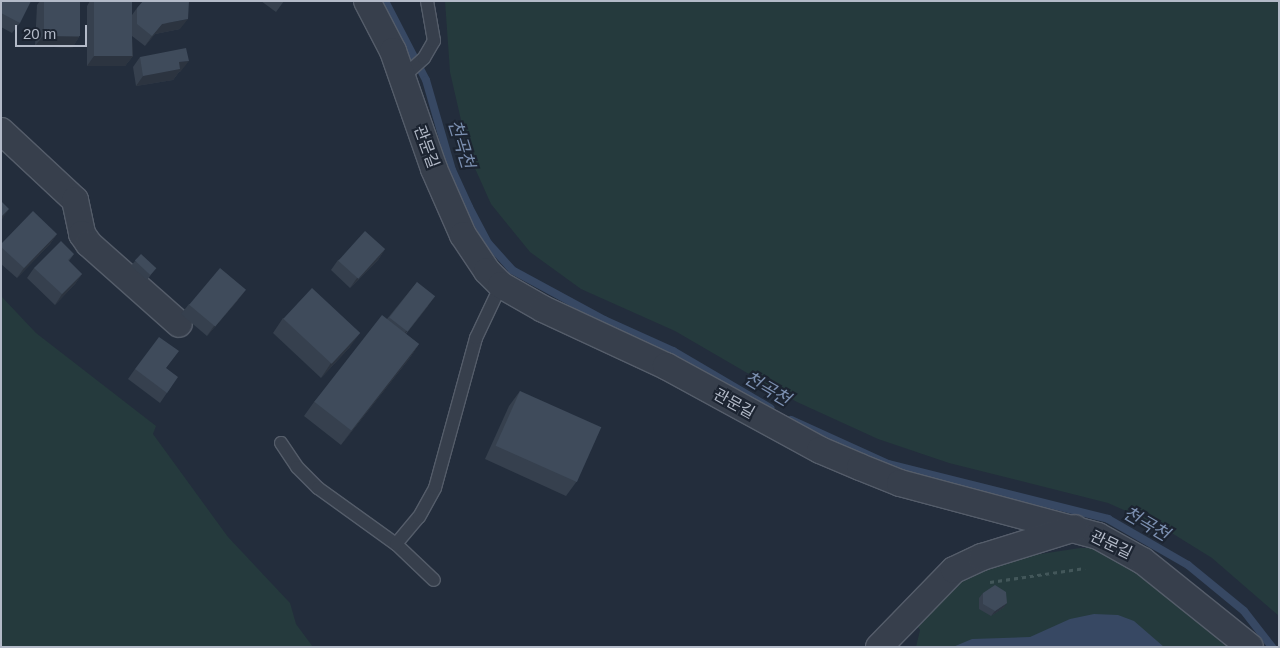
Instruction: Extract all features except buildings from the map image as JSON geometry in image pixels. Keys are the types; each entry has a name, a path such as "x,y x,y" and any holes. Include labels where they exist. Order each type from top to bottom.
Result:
{"street":[{"name":"관문길","path":"367,1 408,72 434,169 463,235 476,256 500,285 543,309 666,366 820,450 900,483 1075,528 1112,543 1144,561 1250,647"},
{"path":"1,131 75,200 82,234 89,244 179,324"},
{"path":"879,647 954,570 982,556 1075,528"}],"lane":[{"path":"408,72 424,58 434,41 426,1"},
{"path":"396,544 419,517 435,488 476,338 500,285"},
{"path":"282,443 297,466 318,488 396,544 434,580"}],"path":[{"path":"954,570 977,581 1000,583 1086,568"}],"green space":[{"path":"445,1 1279,1 1279,616 1212,558 1162,527 1108,503 949,463 878,439 797,402 675,331 581,289 530,252 491,204 469,155 450,72"},
{"path":"1,296 36,333 156,426 153,434 228,537 290,603 296,624 313,647 1,647"},
{"path":"1080,548 1094,548 1135,571 1227,647 916,647 920,630 915,623 953,580 1014,558"}],"water":[{"path":"1094,614 1118,615 1134,621 1164,647 953,647 972,639 1030,637 1070,619"}],"waterway":[{"name":"천곡천","path":"385,1 426,80 452,170 469,207 488,243 512,270 604,320 673,351 770,408"},
{"name":"천곡천","path":"791,420 888,464 1108,519 1188,565 1244,611 1272,647"}]}
